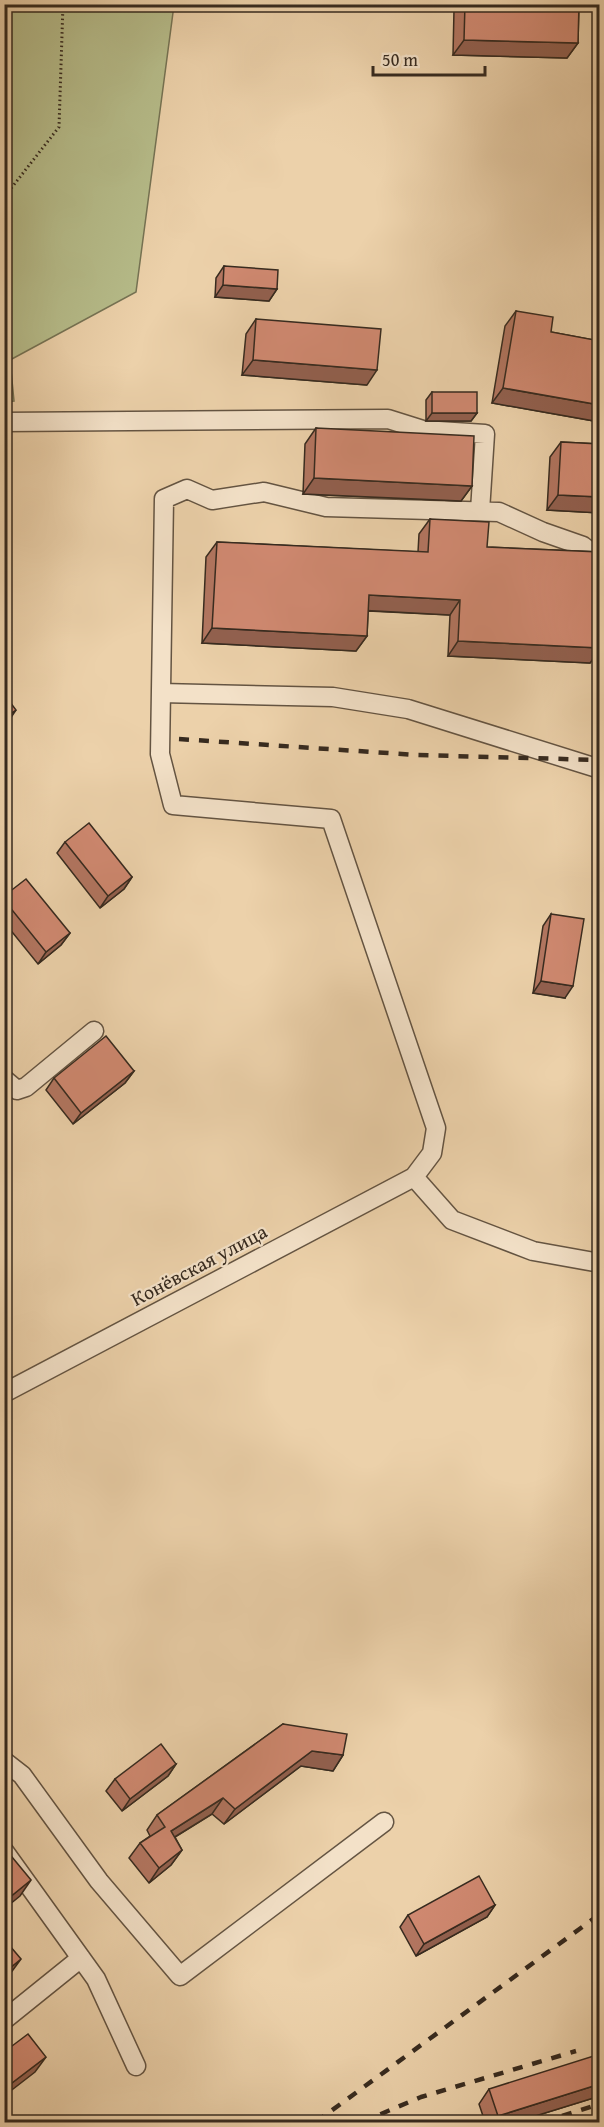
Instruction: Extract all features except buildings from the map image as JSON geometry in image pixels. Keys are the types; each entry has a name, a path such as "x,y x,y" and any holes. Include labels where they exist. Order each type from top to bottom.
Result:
{"lane":[{"path":"4,422 388,419 423,430 485,434 480,511"},
{"path":"600,560 583,546 543,532 499,512 327,507 264,492 212,500 187,489 164,499 160,754 173,805 331,819 436,1128 432,1153 414,1177 452,1220 533,1251 600,1263"},
{"path":"161,693 333,697 408,709 600,769"},
{"path":"4,1079 18,1090 26,1087 94,1031"},
{"name":"Конёвская улица","path":"4,1393 414,1177"},
{"path":"4,1761 22,1775 99,1881 180,1976 384,1822"},
{"path":"4,1851 96,1979 136,2066"},
{"path":"4,2020 81,1958"}],"path":[{"path":"4,193 9,191 59,127 63,4"}],"green space":[{"path":"4,5 174,5 136,292 10,360 14,401 5,402"}],"railway":[{"path":"179,739 417,755 600,760"},
{"path":"316,2122 600,1914"},
{"path":"362,2122 421,2097 576,2051"},
{"path":"543,2122 600,2104"}]}
